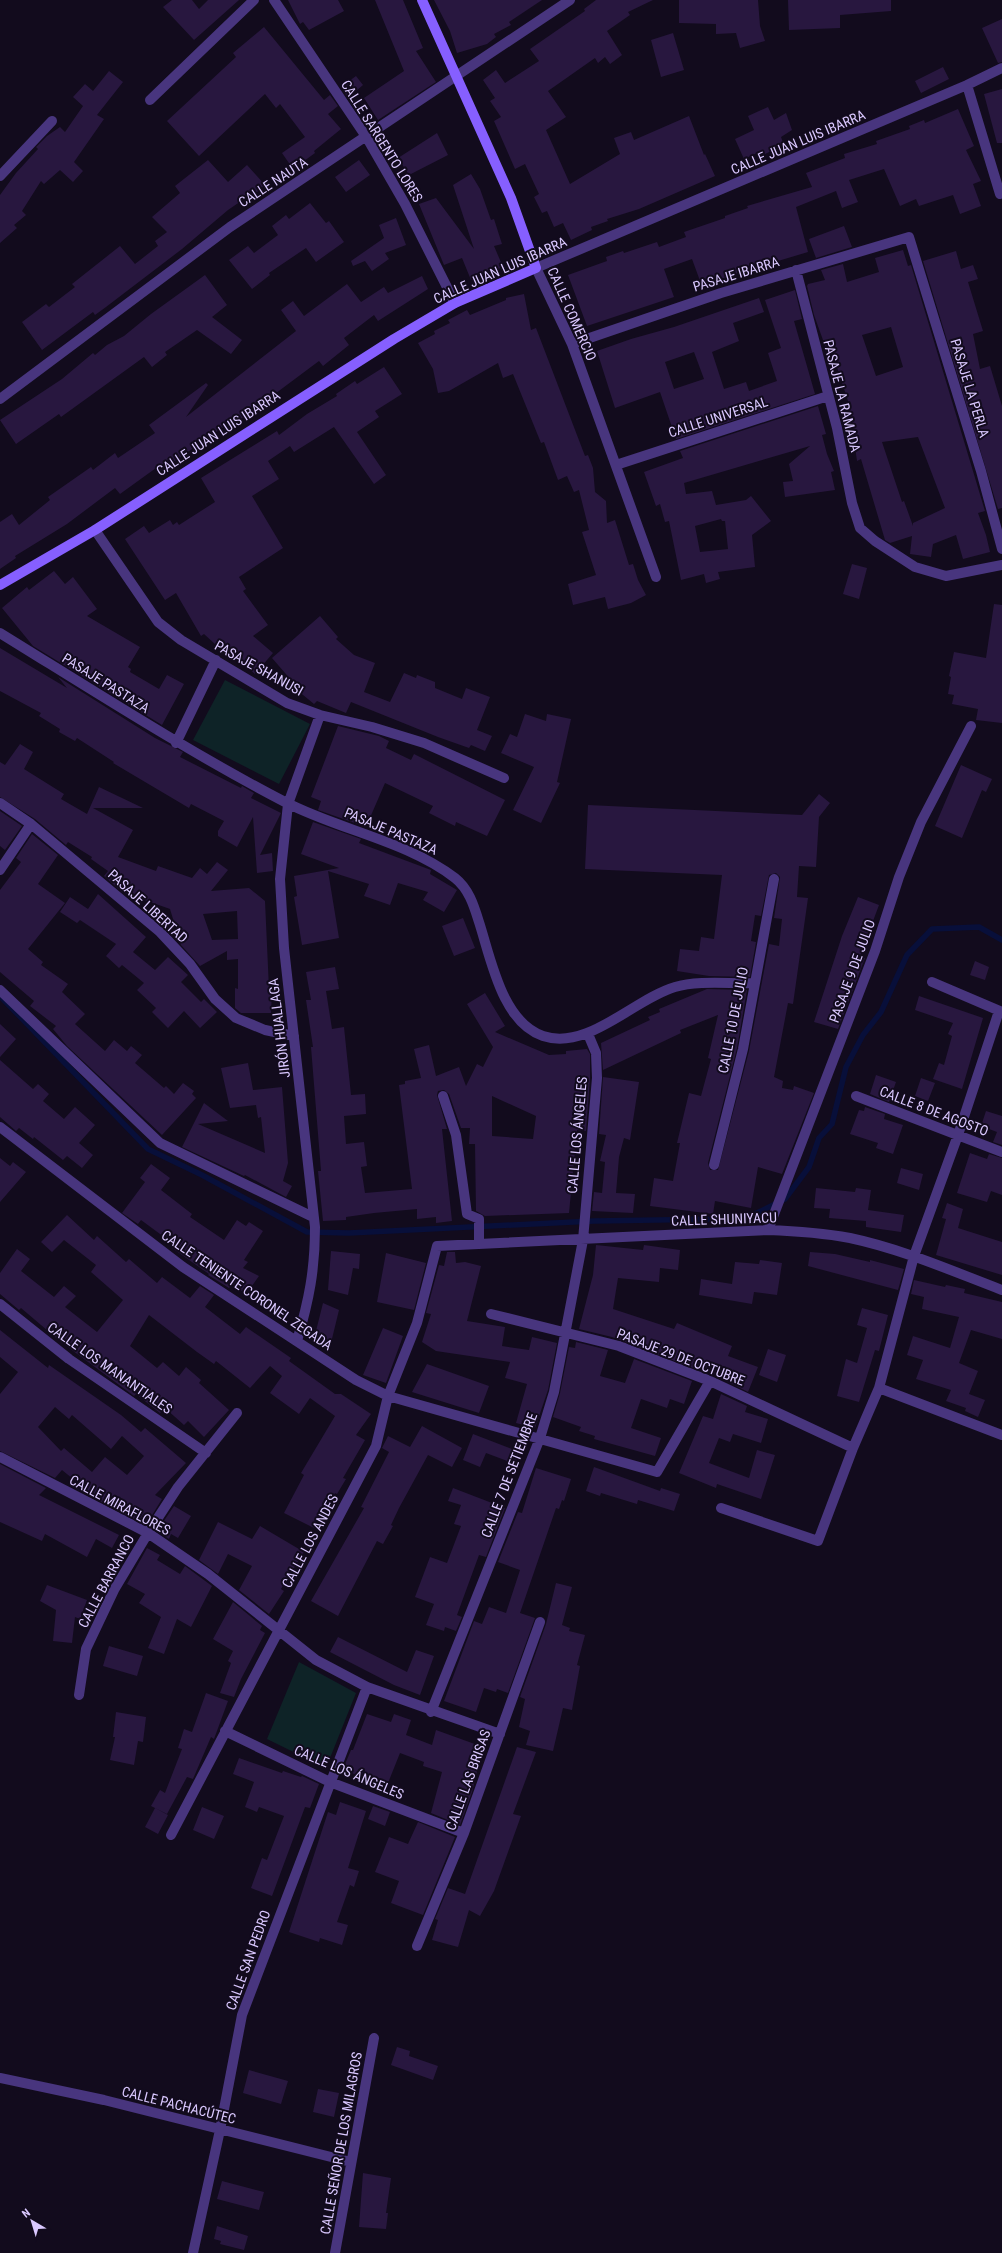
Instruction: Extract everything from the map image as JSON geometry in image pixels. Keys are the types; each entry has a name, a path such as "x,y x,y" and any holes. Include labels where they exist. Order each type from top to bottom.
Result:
{"street":[{"path":"150,100 254,0"},
{"name":"CALLE SARGENTO LORES","path":"274,0 367,138 405,204 455,303"},
{"name":"CALLE COMERCIO","path":"422,0 511,198 536,268 572,344 656,577"},
{"name":"CALLE NAUTA","path":"0,398 230,227 367,138 570,0"},
{"name":"CALLE JUAN LUIS IBARRA","path":"0,585 95,530 317,387 455,303 967,85 1002,68"},
{"path":"967,85 1000,194"},
{"path":"0,176 52,121"},
{"name":"PASAJE IBARRA","path":"572,344 721,293 909,237"},
{"name":"PASAJE LA PERLA","path":"909,237 981,471 1002,549"},
{"name":"PASAJE LA RAMADA","path":"796,270 828,396 852,503 860,528 875,542 915,567 946,576 1002,565"},
{"name":"CALLE UNIVERSAL","path":"616,465 828,396"},
{"name":"PASAJE SHANUSI","path":"95,530 158,622 181,640 287,703 320,715 372,727 424,743 504,778"},
{"name":"PASAJE PASTAZA","path":"0,633 176,743 288,804 434,863 458,880 468,892 475,908 498,980 511,1010 524,1026 544,1036 561,1038 588,1034 648,1000 675,987 694,984 754,983"},
{"path":"176,743 216,660"},
{"name":"JIRÓN HUALLAGA","path":"297,1341 306,1312 315,1262 314,1227 284,948 280,880 288,804 320,715"},
{"name":"PASAJE 9 DE JULIO","path":"768,1230 875,951 899,877 921,822 971,726"},
{"name":"PASAJE LIBERTAD","path":"0,803 31,824 160,932 190,964 216,999 236,1018 264,1030 294,1036"},
{"path":"0,870 31,824"},
{"name":"CALLE 10 DE JULIO","path":"714,1164 743,1050 774,879"},
{"path":"721,1508 818,1541 853,1448 879,1388 914,1256 958,1135 1000,1012 932,982"},
{"path":"0,990 160,1143 314,1227"},
{"name":"CALLE LOS ÁNGELES","path":"582,1240 597,1078 596,1053 588,1034"},
{"path":"443,1096 456,1135 467,1214 479,1219 479,1244"},
{"name":"CALLE 8 DE AGOSTO","path":"856,1096 1002,1152"},
{"name":"CALLE TENIENTE CORONEL ZEGADA","path":"0,1127 183,1267 356,1380 388,1396 657,1472 710,1381"},
{"name":"CALLE SHUNIYACU","path":"437,1246 768,1230 805,1232 850,1238 914,1256 1002,1290"},
{"name":"CALLE 7 DE SETIEMBRE","path":"431,1712 540,1438 554,1392 582,1240"},
{"name":"CALLE LOS ANDES","path":"171,1835 376,1446 388,1396 417,1323 437,1246"},
{"name":"CALLE LOS MANANTIALES","path":"0,1304 69,1359 206,1453"},
{"name":"PASAJE 29 DE OCTUBRE","path":"491,1314 565,1334 619,1346 710,1381 853,1448"},
{"path":"879,1388 1002,1435"},
{"name":"CALLE BARRANCO","path":"79,1695 86,1649 114,1590 148,1533 178,1487 237,1413"},
{"name":"CALLE MIRAFLORES","path":"0,1457 148,1533 208,1574 316,1660 367,1687 431,1712 500,1734"},
{"name":"CALLE LAS BRISAS","path":"416,1946 464,1833 540,1622"},
{"name":"CALLE SAN PEDRO","path":"193,2253 220,2130 242,2015 367,1687"},
{"name":"CALLE LOS ÁNGELES","path":"225,1731 330,1782 464,1833"},
{"name":"CALLE SEÑOR DE LOS MILAGROS","path":"335,2253 374,2038"},
{"name":"CALLE PACHACÚTEC","path":"0,2078 60,2090 352,2162"}],"green space":[{"path":"225,680 310,724 279,784 193,740"},
{"path":"299,1662 356,1693 326,1768 267,1739"}],"building":[{"path":"172,0 192,0 199,9 208,0 239,0 194,40 163,7"},
{"path":"288,0 338,0 344,11 309,30 303,22 300,24"},
{"path":"375,0 403,0 423,48 416,51 436,82 378,120 364,98 404,71"},
{"path":"434,0 542,0 509,22 511,25 494,34 496,37 487,44 457,53 450,31"},
{"path":"596,0 653,0 628,12 630,15 607,31 622,55 610,64 605,57 598,63 595,58 548,91 566,117 546,130 570,184 620,154 614,138 631,132 634,140 689,116 704,155 705,154 715,176 639,209 607,219 608,221 591,227 592,230 571,240 563,223 554,227 547,211 542,213 534,197 539,194 525,164 515,169 494,121 501,117 490,101 495,98 483,80 496,70 505,83 539,61 530,49 585,11 584,9"},
{"path":"679,0 758,0 760,26 765,41 740,48 736,33 716,34 716,24 679,23"},
{"path":"788,0 891,0 891,11 840,15 840,28 789,30"},
{"path":"1002,19 1002,62 998,63 982,28"},
{"path":"264,27 324,100 330,95 338,106 328,114 341,129 314,151 315,153 293,169 282,153 305,137 280,104 276,108 265,94 199,156 167,121 236,57 233,53"},
{"path":"673,33 684,70 661,77 651,40"},
{"path":"943,67 949,79 921,93 915,81"},
{"path":"109,71 123,82 97,115 104,119 74,162 83,171 73,182 60,170 44,184 41,181 22,211 26,215 14,225 17,228 0,243 0,195 16,173 38,149 36,147 47,136 60,127 65,132 83,106 73,97 85,84 93,91"},
{"path":"356,76 363,85 348,98 341,87"},
{"path":"1002,89 1002,143 997,143 984,94"},
{"path":"768,107 774,120 786,113 792,130 781,137 784,145 765,154 763,150 744,159 735,139 754,130 748,116"},
{"path":"958,109 974,146 966,150 981,181 973,184 981,206 960,214 953,195 919,206 916,199 900,206 884,169 849,180 858,202 842,208 836,191 796,207 808,252 778,261 778,259 721,279 722,282 703,289 692,259 664,269 674,297 587,326 568,275 607,261 606,257 623,251 624,253 657,242 659,247 686,237 684,232 725,218 725,216 748,208 747,206 812,187 806,173 845,158 844,154 877,144 876,141 910,129 909,126 924,120 925,123"},
{"path":"437,133 448,155 409,175 398,158"},
{"path":"208,160 228,182 247,165 265,185 249,199 247,197 228,210 182,249 106,307 95,315 93,312 42,350 22,322 46,304 49,307 75,287 72,284 120,246 135,264 158,246 155,241 167,232 152,217 180,193 175,186"},
{"path":"359,160 370,175 346,192 335,177"},
{"path":"471,174 480,189 491,220 494,219 502,244 494,246 503,267 471,280 462,258 444,265 419,204 436,198 474,249 453,185"},
{"path":"310,203 326,223 329,221 344,242 316,262 306,248 269,273 270,275 252,289 229,260 248,246 254,253 278,235 272,226 286,215 289,219"},
{"path":"396,218 406,245 385,253 389,259 372,271 365,261 353,266 351,261 384,238 379,225"},
{"path":"844,226 852,247 816,258 809,239"},
{"path":"903,250 908,266 911,265 985,511 978,513 990,552 963,559 956,535 933,544 931,557 910,554 912,536 890,543 885,540 861,459 857,461 852,426 847,409 850,407 832,352 828,354 814,315 807,286 808,284 825,280 821,270 843,264 847,282 879,272 875,258","holes":["891,327 903,367 876,376 862,335","918,437 945,508 913,523 913,526 904,501 902,502 882,442"]},
{"path":"956,251 961,269 973,265 978,279 968,282 983,331 973,334 980,369 990,366 1002,406 1002,508 998,509 923,261"},
{"path":"205,275 227,305 212,317 242,340 231,354 197,330 165,352 167,355 152,367 144,357 61,417 59,414 16,444 0,420 62,379 93,353 95,355 107,345 124,336 151,314"},
{"path":"422,276 428,289 378,321 374,315 344,338 349,345 323,366 319,361 240,420 238,418 225,426 159,472 156,468 120,494 115,488 67,524 15,556 16,558 0,569 0,522 12,514 19,525 50,500 48,497 91,467 93,470 115,453 118,458 155,433 149,425 206,383 208,385 186,417 296,331 281,310 293,301 304,316 347,284 361,302 384,287 388,293"},
{"path":"795,290 802,319 794,321 815,394 676,439 660,392 615,408 597,351 759,298 764,312 733,323 739,341 712,352 724,389 746,382 749,391 777,381 768,353 781,348 765,300","holes":["694,352 704,379 674,389 665,362"]},
{"path":"524,294 531,330 536,328 585,456 588,455 593,468 595,492 606,501 607,523 615,520 629,565 633,564 638,580 646,595 631,603 608,609 605,597 573,605 568,584 596,575 582,532 589,530 579,490 574,492 567,476 558,480 544,442 541,443 513,374 503,378 498,363 449,391 438,393 433,369 418,343 435,334 434,331 450,323 448,320 467,310 470,315 506,300 506,298"},
{"path":"384,367 402,394 375,411 379,417 357,432 386,475 374,484 334,427 294,452 290,446 268,461 279,479 252,496 283,548 239,577 246,589 243,591 268,625 253,636 273,653 255,674 230,653 228,656 204,634 201,636 176,593 165,600 125,539 144,526 149,533 170,520 173,525 177,522 179,525 215,502 201,478 277,431 279,435 307,414 337,396 336,394 355,381 357,384"},
{"path":"818,406 826,434 822,435 827,454 834,471 831,472 835,490 785,497 783,482 793,481 789,464 810,446 684,483 686,494 712,491 716,505 746,500 751,496 771,521 752,535 755,567 718,572 720,579 706,583 704,574 681,580 669,521 665,522 660,504 656,506 644,472 683,458 680,451","holes":["721,519 722,521 725,521 728,549 700,552 695,526"]},
{"path":"852,564 867,568 859,599 843,594"},
{"path":"54,571 65,584 73,577 97,609 87,616 140,647 128,667 131,669 130,672 159,689 167,675 184,684 162,725 33,646 2,608 27,587 29,590"},
{"path":"994,604 1002,605 1002,723 976,720 978,709 952,704 954,695 948,694 951,677 949,676 954,652 986,658"},
{"path":"320,616 338,637 336,639 354,655 375,663 364,692 390,702 404,673 416,678 417,675 435,682 435,688 462,699 466,688 490,697 477,730 492,736 485,751 471,745 469,748 438,737 351,702 346,713 317,701 314,704 297,690 298,688 272,658"},
{"path":"0,648 67,688 58,677 155,738 183,752 180,757 241,788 242,786 254,793 251,798 281,813 260,855 272,853 273,871 257,873 253,817 237,847 218,836 218,831 224,821 191,804 189,808 113,763 114,762 77,738 75,741 59,732 60,729 39,716 41,713 0,691"},
{"path":"525,714 546,721 547,714 571,719 557,782 560,783 541,823 513,810 534,767 501,753 510,734 517,737"},
{"path":"338,726 379,736 389,741 386,748 411,760 414,754 505,800 487,836 456,822 455,826 429,813 433,806 385,783 366,827 318,810 321,801 311,797"},
{"path":"20,744 33,752 24,769 64,794 61,799 87,814 99,787 143,808 93,808 133,830 118,857 156,871 158,866 192,878 200,868 207,874 217,862 228,870 211,891 249,888 265,901 269,989 272,989 271,1013 241,1013 235,1008 235,988 238,989 238,959 227,960 227,951 200,966 181,945 170,909 122,892 104,876 108,871 91,859 92,857 68,842 66,845 35,819 0,797 0,762 5,765","holes":["237,911 238,939 212,940 203,914"]},
{"path":"961,765 992,779 986,792 982,790 962,838 935,826"},
{"path":"819,794 830,803 819,817 816,867 799,866 797,897 808,898 793,1004 788,1003 774,1077 783,1081 782,1088 793,1090 794,1086 814,1093 782,1174 758,1167 751,1208 715,1201 713,1214 650,1206 654,1178 673,1181 680,1143 677,1143 689,1093 701,1096 711,1059 708,1058 718,1015 680,1030 681,1033 603,1070 601,1043 650,1020 648,1017 660,1012 659,1009 707,989 747,990 737,1048 708,1163 710,1170 718,1170 749,1051 769,944 779,946 782,919 774,918 780,877 776,873 769,875 761,916 755,915 751,941 756,942 750,977 709,976 677,971 680,949 699,951 701,937 714,939 722,875 585,869 588,805 802,815"},
{"path":"0,811 22,826 5,850 0,846"},
{"path":"313,822 361,839 359,843 431,870 430,874 457,890 444,912 423,900 428,892 398,883 390,905 364,896 369,884 328,871 339,938 302,945 294,897 297,896 294,876 339,868 301,854"},
{"path":"32,834 58,855 38,884 65,903 28,949 43,962 41,965 68,984 62,992 85,1014 75,1024 105,1051 114,1040 127,1051 131,1046 142,1055 135,1063 164,1088 166,1086 174,1094 183,1083 194,1091 192,1094 196,1098 162,1135 67,1046 53,1029 56,1026 30,1006 34,1001 0,972 0,890 21,862 16,858"},
{"path":"98,894 146,937 133,952 155,970 168,957 188,975 181,982 201,1002 204,999 217,1012 200,1028 184,1011 168,1028 152,1012 156,1008 137,990 144,983 122,965 119,968 106,956 116,944 80,920 77,923 60,912 70,897 88,909"},
{"path":"858,897 879,905 860,956 865,958 838,1029 814,1022 842,936"},
{"path":"463,918 475,948 454,956 442,926"},
{"path":"975,961 989,967 985,980 970,975"},
{"path":"335,967 339,989 326,991 332,1029 344,1027 351,1095 365,1094 366,1114 344,1116 346,1144 364,1142 367,1166 361,1167 365,1193 412,1189 399,1085 405,1084 405,1081 421,1078 414,1049 429,1045 436,1076 459,1067 466,1086 477,1064 483,1067 493,1047 467,1004 485,993 505,1026 495,1032 549,1055 566,1054 566,1051 587,1049 590,1054 590,1078 586,1131 577,1130 569,1213 485,1216 476,1211 475,1144 469,1144 470,1128 461,1128 449,1094 444,1090 438,1091 437,1095 447,1129 442,1129 452,1221 436,1223 436,1217 417,1219 417,1209 346,1217 346,1220 323,1221 318,1171 321,1171 311,1047 313,1047 306,1000 311,1000 306,972","holes":["492,1096 536,1116 533,1139 492,1136"]},
{"path":"919,996 983,1018 962,1089 933,1079 939,1063 944,1065 952,1036 948,1034 953,1023 915,1010"},
{"path":"0,1024 16,1039 0,1057"},
{"path":"0,1060 33,1089 38,1084 49,1094 43,1101 64,1119 75,1107 95,1125 79,1143 93,1155 82,1168 67,1156 63,1160 34,1137 33,1139 19,1128 16,1131 0,1117"},
{"path":"248,1063 253,1090 282,1087 288,1163 283,1181 292,1186 286,1197 245,1175 244,1176 182,1147 204,1103 228,1121 198,1124 265,1153 261,1117 258,1118 256,1105 230,1108 221,1068"},
{"path":"876,1075 896,1082 889,1102 870,1094"},
{"path":"603,1077 639,1082 630,1140 624,1138 619,1157 616,1193 635,1194 633,1213 592,1211 594,1192 602,1193 605,1162 600,1161 606,1135 599,1134"},
{"path":"921,1078 935,1083 928,1101 915,1096"},
{"path":"865,1107 885,1114 884,1119 903,1125 893,1154 876,1148 878,1143 850,1134 859,1110 864,1111"},
{"path":"986,1111 1002,1116 1002,1145 993,1142 997,1132 981,1126"},
{"path":"970,1153 987,1159 989,1154 1002,1158 1002,1195 991,1191 987,1202 957,1193"},
{"path":"0,1158 10,1166 13,1162 26,1172 0,1202"},
{"path":"151,1164 170,1178 161,1190 192,1214 190,1217 224,1240 237,1220 246,1226 249,1222 263,1231 244,1260 248,1262 243,1268 259,1276 246,1294 232,1284 229,1288 208,1275 209,1274 172,1248 175,1245 141,1220 138,1224 122,1213 145,1182 140,1178"},
{"path":"901,1168 923,1174 919,1190 897,1183"},
{"path":"816,1188 855,1192 856,1188 871,1190 868,1210 904,1215 901,1232 866,1227 866,1221 829,1218 830,1209 814,1208"},
{"path":"947,1203 963,1209 958,1228 1002,1242 1002,1275 936,1255 946,1219 942,1218"},
{"path":"67,1215 94,1240 97,1236 126,1262 129,1259 157,1283 162,1277 190,1298 200,1286 214,1295 205,1307 240,1334 246,1327 291,1358 289,1361 335,1394 341,1394 371,1414 356,1435 365,1440 343,1478 346,1479 337,1494 335,1493 316,1529 284,1513 304,1475 301,1473 335,1416 310,1398 299,1414 270,1393 282,1376 270,1366 250,1388 216,1361 214,1364 149,1315 130,1346 157,1368 163,1362 179,1376 186,1367 201,1380 199,1383 229,1410 204,1437 188,1421 184,1425 165,1408 160,1413 136,1394 134,1396 61,1342 21,1308 19,1310 0,1294 0,1273 17,1249 30,1259 21,1271 54,1297 64,1286 76,1296 65,1307 97,1332 123,1300 91,1272 96,1265 64,1240 52,1252 41,1242"},
{"path":"596,1245 643,1250 644,1245 680,1250 678,1270 660,1268 659,1282 618,1278 613,1309 674,1329 677,1323 732,1346 728,1356 758,1367 748,1392 726,1381 726,1379 697,1367 696,1369 612,1337 579,1329 593,1275"},
{"path":"331,1251 360,1254 359,1269 353,1268 348,1295 328,1290"},
{"path":"447,1252 455,1252 456,1263 465,1262 481,1266 467,1321 505,1327 502,1346 529,1350 532,1337 557,1343 548,1390 535,1428 516,1423 527,1384 505,1378 510,1362 436,1351 422,1342 431,1314 426,1313 439,1265 444,1266"},
{"path":"810,1252 835,1254 870,1262 870,1260 904,1269 898,1290 808,1266"},
{"path":"386,1253 426,1263 414,1310 377,1302"},
{"path":"760,1260 782,1263 777,1295 754,1292 752,1304 699,1295 701,1279 732,1284 735,1262 759,1264"},
{"path":"914,1280 945,1287 946,1285 965,1289 964,1293 1002,1302 1002,1339 971,1330 959,1363 978,1371 969,1394 985,1400 978,1417 965,1411 966,1408 946,1401 951,1390 916,1379 923,1360 907,1355 913,1336 950,1348 959,1317 922,1309 924,1297 911,1294"},
{"path":"323,1303 339,1310 330,1347 313,1343"},
{"path":"862,1308 888,1315 879,1351 875,1350 859,1402 837,1396 846,1359 857,1363 867,1328 857,1325"},
{"path":"383,1328 403,1336 386,1383 363,1375"},
{"path":"0,1330 48,1368 49,1365 121,1415 141,1432 145,1428 186,1463 155,1495 162,1499 146,1525 100,1501 62,1470 55,1478 0,1451 0,1394 18,1372 0,1357","holes":["55,1407 69,1419 72,1415 111,1449 122,1436 144,1456 127,1475 105,1457 92,1472 64,1448 61,1451 38,1427"]},
{"path":"576,1342 608,1350 600,1376 625,1383 634,1359 692,1381 684,1404 670,1399 667,1408 641,1399 631,1428 661,1438 655,1456 594,1439 595,1436 579,1431 581,1427 553,1417 560,1393 569,1347 575,1348"},
{"path":"768,1349 786,1355 777,1382 759,1375"},
{"path":"427,1364 489,1386 479,1413 412,1392"},
{"path":"721,1394 747,1406 745,1412 768,1419 761,1443 733,1434 730,1442 719,1438 709,1463 749,1478 757,1450 775,1455 761,1499 717,1484 716,1488 679,1473 703,1416 713,1419"},
{"path":"422,1426 462,1448 452,1467 428,1455 399,1508 391,1525 393,1526 383,1544 377,1541 338,1616 311,1601 364,1508 361,1507 389,1452 382,1448 388,1436 410,1447"},
{"path":"473,1434 520,1452 515,1464 486,1453 480,1467 463,1460"},
{"path":"0,1464 46,1488 39,1495 119,1535 112,1548 96,1539 87,1557 45,1534 42,1541 0,1522"},
{"path":"594,1467 660,1491 661,1488 680,1494 674,1511 638,1500 637,1504 601,1493 600,1496 586,1491"},
{"path":"536,1468 571,1479 564,1501 562,1500 559,1509 556,1508 520,1613 535,1618 508,1693 497,1689 496,1692 484,1688 476,1712 444,1701 474,1621 482,1624 489,1607 506,1613 520,1570 498,1562 518,1512 522,1513"},
{"path":"453,1488 505,1508 486,1557 479,1555 457,1615 462,1617 456,1631 445,1627 444,1631 426,1625 434,1604 415,1597 430,1557 447,1563 461,1526 454,1524 461,1505 448,1501"},
{"path":"174,1506 191,1516 178,1538 171,1534 169,1539 157,1531"},
{"path":"218,1522 252,1539 260,1526 304,1552 281,1589 284,1591 269,1614 239,1590 252,1566 228,1554 218,1574 199,1560"},
{"path":"147,1548 160,1555 157,1560 180,1574 185,1566 212,1586 191,1627 177,1619 164,1654 148,1648 161,1617 139,1603 145,1594 127,1584"},
{"path":"556,1583 572,1587 562,1625 570,1628 569,1631 585,1635 577,1665 580,1666 572,1710 563,1708 553,1751 526,1745 530,1731 519,1727 525,1699 520,1697 546,1624"},
{"path":"47,1585 87,1600 80,1619 75,1617 72,1643 53,1641 56,1610 40,1601"},
{"path":"233,1602 262,1626 260,1630 265,1633 241,1679 234,1697 220,1693 231,1663 228,1661 233,1651 213,1639"},
{"path":"338,1637 407,1672 416,1650 434,1656 420,1695 394,1685 330,1652"},
{"path":"109,1646 143,1656 137,1676 103,1666"},
{"path":"206,1693 228,1701 214,1739 211,1737 193,1779 187,1777 167,1814 151,1806 160,1790 165,1793 182,1749 178,1748 184,1729 192,1732"},
{"path":"116,1712 146,1717 143,1742 138,1741 134,1765 110,1760 115,1737 113,1737"},
{"path":"367,1714 391,1722 394,1714 411,1720 406,1735 432,1745 436,1730 483,1747 472,1792 460,1825 431,1813 442,1772 423,1766 424,1762 400,1753 386,1788 343,1769 351,1750 353,1750"},
{"path":"517,1747 536,1752 513,1814 521,1816 494,1891 480,1916 469,1910 458,1947 432,1940 438,1920 435,1919 448,1888 465,1894"},
{"path":"239,1758 282,1773 283,1771 301,1777 302,1776 319,1784 310,1808 305,1807 272,1896 251,1888 262,1858 267,1860 284,1816 259,1807 257,1812 245,1807 254,1782 233,1774"},
{"path":"340,1802 366,1811 348,1868 359,1871 354,1887 350,1885 337,1922 348,1925 342,1945 320,1938 319,1942 289,1932 328,1812 336,1815"},
{"path":"373,1806 390,1812 385,1826 368,1819"},
{"path":"202,1807 224,1816 214,1839 193,1830"},
{"path":"155,1808 168,1815 158,1834 145,1827"},
{"path":"418,1822 455,1837 423,1915 391,1903 399,1881 375,1872 389,1837 408,1844"},
{"path":"397,2047 410,2051 409,2056 438,2066 433,2080 391,2065"},
{"path":"249,2070 288,2081 281,2104 243,2093"},
{"path":"318,2089 339,2093 334,2117 313,2112"},
{"path":"363,2173 391,2178 386,2213 388,2213 386,2229 359,2227"},
{"path":"222,2181 264,2192 259,2210 217,2199"},
{"path":"217,2226 248,2236 244,2250 220,2244 221,2241 214,2239"}],"waterway":[{"path":"2,998 148,1149 202,1175 307,1232 349,1233 594,1221 719,1219 755,1214 785,1199 809,1167 819,1138 832,1124 846,1067 863,1035 881,1012 907,955 932,929 979,927 1002,940"}]}
